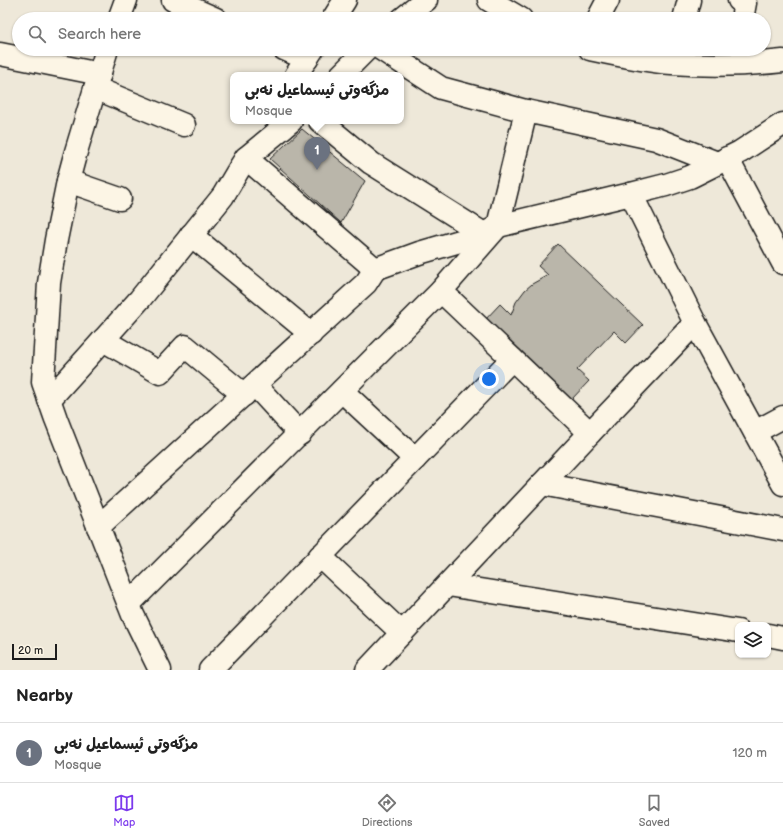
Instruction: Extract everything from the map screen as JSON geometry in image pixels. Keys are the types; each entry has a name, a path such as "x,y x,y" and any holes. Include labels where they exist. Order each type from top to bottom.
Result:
{"street":[{"path":"122,12 126,0"},
{"path":"173,0 200,12"},
{"path":"337,12 345,0"},
{"path":"411,12 426,0"},
{"path":"489,0 509,12"},
{"path":"602,12 608,0"},
{"path":"686,12 689,0"},
{"path":"0,54 98,81 184,125"},
{"path":"104,56 68,181 56,240 49,283 43,382 56,419 133,615 160,670"},
{"path":"296,56 305,61"},
{"path":"344,72 360,56"},
{"path":"392,56 441,88 526,111 656,139 722,161 783,263"},
{"path":"626,56 636,58 675,56 718,65 736,57 783,61"},
{"path":"129,604 441,291 491,230 526,111"},
{"path":"49,400 140,299 222,196 243,164 265,124"},
{"path":"243,164 288,124"},
{"path":"324,124 371,163 491,230"},
{"path":"98,527 366,283 375,269 419,252 491,230 666,185 690,177 740,152 783,124"},
{"path":"243,164 375,269"},
{"path":"68,181 120,199"},
{"path":"631,194 695,323 783,484"},
{"path":"191,235 311,334"},
{"path":"441,291 590,433"},
{"path":"367,670 695,323"},
{"path":"103,340 160,373 185,346 249,390 300,434"},
{"path":"210,670 512,359"},
{"path":"342,391 415,460"},
{"path":"754,432 783,417"},
{"path":"542,484 783,530"},
{"path":"320,556 402,633"},
{"path":"448,584 735,631"},
{"path":"771,636 783,638"}],"building":[{"path":"302,129 365,181 341,223 270,159"},
{"path":"558,244 643,325 626,343 614,331 577,370 589,381 571,400 484,321 500,304 511,315 516,302 525,290 532,284 548,275 538,266"}],"place":[{"name":"مزگەوتی ئیسماعیل نەبی","path":"317,170"}]}
